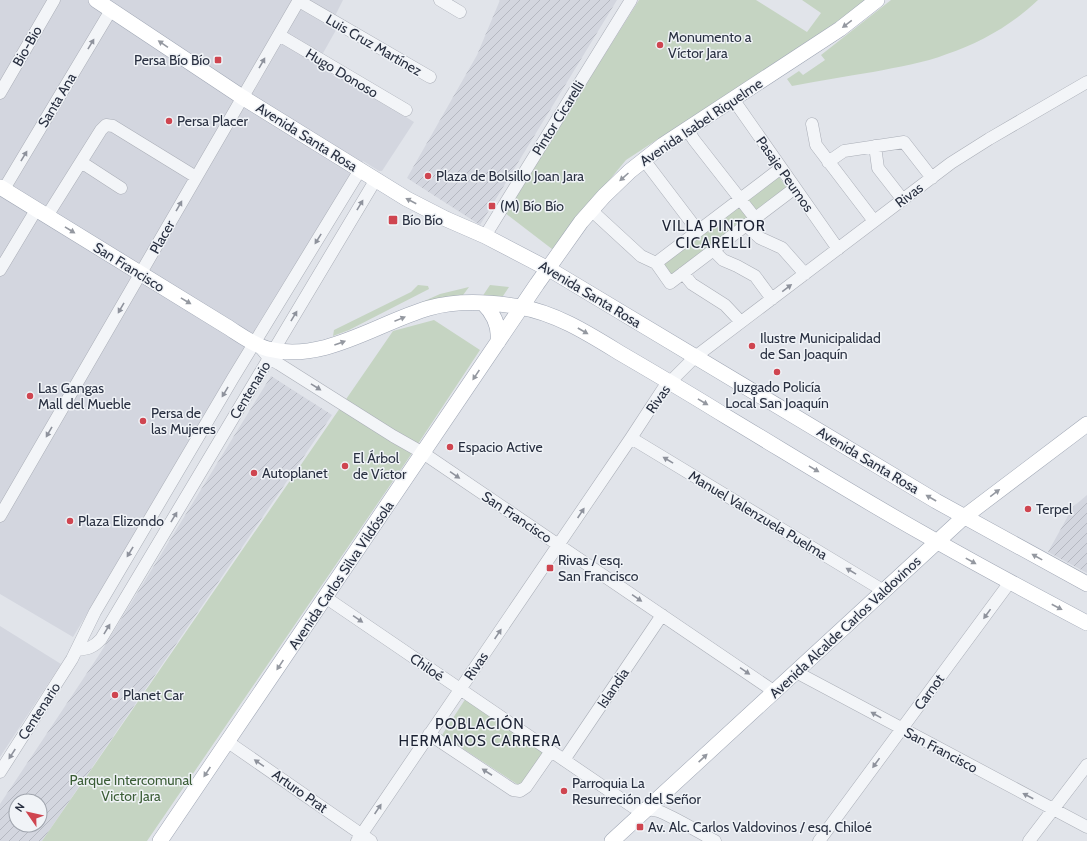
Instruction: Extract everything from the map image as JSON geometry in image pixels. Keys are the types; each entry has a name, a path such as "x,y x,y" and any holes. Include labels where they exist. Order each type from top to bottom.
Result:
{"main road":[{"name":"Avenida Santa Rosa","path":"96,0 242,97 407,199 485,236 548,269 859,456 964,517 1087,584"},
{"name":"Avenida Isabel Riquelme","path":"548,269 591,210 617,183 644,160 687,129 840,29 878,0"},
{"name":"San Francisco","path":"2,188 272,354"},
{"name":"Avenida Carlos Silva Vildósola","path":"160,841 548,269"},
{"path":"538,284 536,290 538,301 548,315"},
{"path":"272,354 321,348 342,342 431,308 454,304 483,303 522,307 548,315 579,328 937,542 1087,623"},
{"path":"483,303 496,319 499,332 498,342"},
{"name":"Avenida Alcalde Carlos Valdovinos","path":"612,841 964,517 1087,424"}],"street":[{"name":"Bio-Bio","path":"0,93 54,0"},
{"name":"Placer","path":"0,516 299,0"},
{"name":"Luis Cruz Martínez","path":"299,0 430,77"},
{"path":"440,0 460,12"},
{"name":"Pintor Cicarelli","path":"485,236 631,0"},
{"name":"Santa Ana","path":"2,188 111,10"},
{"name":"Hugo Donoso","path":"278,35 406,110"},
{"name":"Rivas","path":"363,839 429,734 663,390 670,382 695,357 951,163 989,138 1087,82"},
{"name":"Pasaje Peumos","path":"733,99 838,249"},
{"path":"812,124 816,145 874,222"},
{"path":"0,270 81,162 103,128 109,125 196,177"},
{"path":"687,129 740,199 750,222 760,238 782,248 805,274"},
{"path":"828,162 844,151 904,142 932,178"},
{"path":"875,146 878,168 903,200"},
{"path":"644,160 698,231"},
{"path":"81,162 121,188"},
{"path":"656,263 781,168"},
{"name":"Centenario","path":"0,772 77,650 95,612 360,170"},
{"name":"Centenario","path":"77,650 95,646 101,639 376,179"},
{"path":"591,210 641,256 656,263 670,283 795,188"},
{"path":"713,250 723,260 738,266 755,276 772,299"},
{"path":"683,273 692,284 725,304 741,322"},
{"name":"San Francisco","path":"272,354 393,436 423,453 775,692"},
{"name":"Manuel Valenzuela Puelma","path":"631,438 884,591"},
{"name":"Carnot","path":"819,841 1010,582"},
{"name":"Chiloé","path":"325,598 633,807 662,812 715,841"},
{"name":"Islandia","path":"564,760 662,615"},
{"name":"San Francisco","path":"796,672 1087,827"},
{"path":"429,734 514,790 520,791 526,786 551,751"},
{"name":"Arturo Prat","path":"228,742 363,839"},
{"path":"1029,841 1087,765"}],"shaded area":[{"path":"0,0 343,0 330,26 336,30 322,55 318,53 312,62 341,80 343,78 414,122 382,171 379,171 363,161 247,349 73,637 0,594"},
{"path":"500,0 617,0 480,225 407,178 477,55"},
{"path":"271,376 332,415 48,832 48,793 8,793 8,833 47,833 42,841 0,841 0,804 99,655"},
{"path":"1087,495 1087,573 1048,552 1073,507"},
{"path":"0,626 61,664 0,757"}],"green space":[{"path":"639,0 756,0 807,32 821,13 802,0 866,0 846,16 626,160 552,249 505,213"},
{"path":"891,0 1038,0 1018,17 996,32 959,50 920,62 792,86 787,79 799,71 803,75 825,60 821,55"},
{"path":"777,174 789,191 670,280 658,264"},
{"path":"418,285 428,286 429,289 349,330 333,336 334,330 411,292"},
{"path":"490,285 509,287 501,299 482,297"},
{"path":"469,287 460,299 404,310 440,294"},
{"name":"Parque Intercomunal Victor Jara","path":"434,320 480,350 408,459 147,841 42,841 48,833 393,331"},
{"path":"466,698 544,752 520,786 442,735"}],"place":[{"name":"Monumento a Víctor Jara","path":"660,45"},
{"name":"Persa Bío Bío","path":"218,60"},
{"name":"Persa Placer","path":"169,121"},
{"name":"Plaza de Bolsillo Joan Jara","path":"428,176"},
{"name":"(M) Bío Bío","path":"492,206"},
{"name":"Bío Bío","path":"393,220"},
{"name":"Ilustre Municipalidad de San Joaquín","path":"752,346"},
{"name":"Juzgado Policía Local San Joaquín","path":"777,372"},
{"name":"Las Gangas Mall del Mueble","path":"30,396"},
{"name":"Persa de las Mujeres","path":"143,421"},
{"name":"Espacio Active","path":"450,447"},
{"name":"El Árbol de Víctor","path":"345,466"},
{"name":"Autoplanet","path":"254,473"},
{"name":"Terpel","path":"1028,509"},
{"name":"Plaza Elizondo","path":"70,521"},
{"name":"Rivas / esq. San Francisco","path":"550,568"},
{"name":"Planet Car","path":"115,695"},
{"name":"Parroquia La Resurreción del Señor","path":"564,791"},
{"name":"Av. Alc. Carlos Valdovinos / esq. Chiloé","path":"640,827"}],"district":[{"name":"VILLA PINTOR CICARELLI","path":"714,234"},
{"name":"POBLACIÓN HERMANOS CARRERA","path":"480,732"}]}
